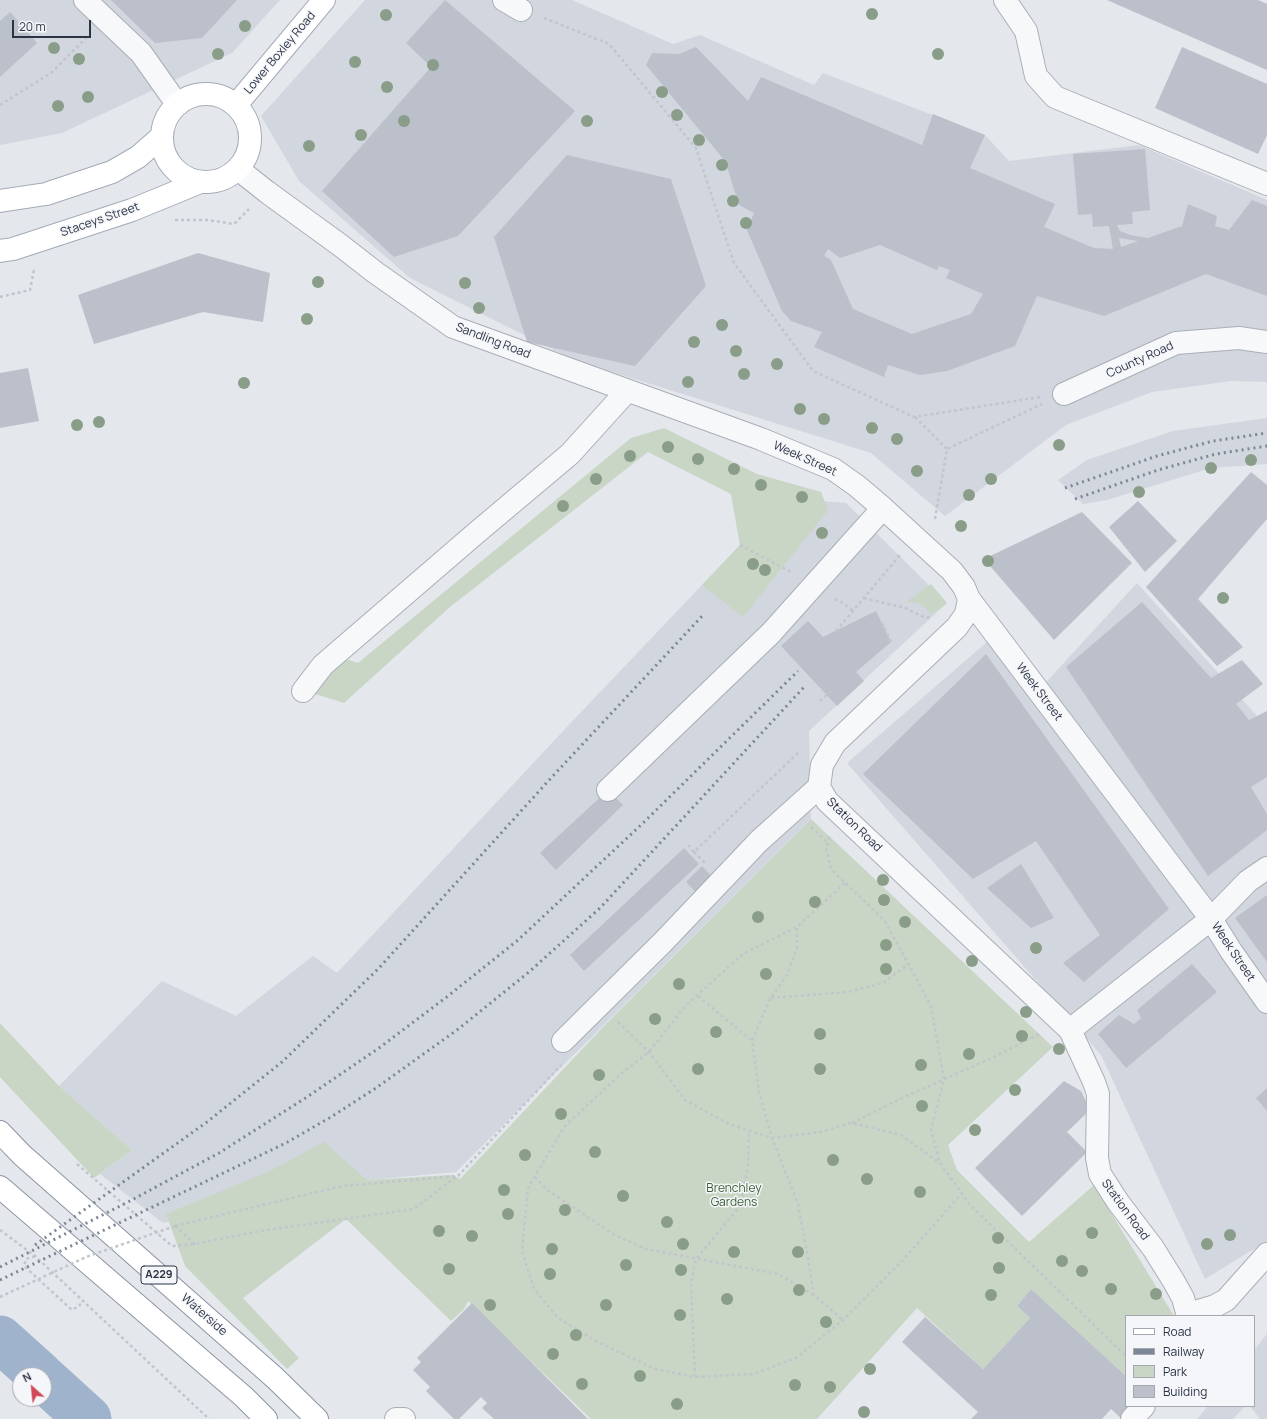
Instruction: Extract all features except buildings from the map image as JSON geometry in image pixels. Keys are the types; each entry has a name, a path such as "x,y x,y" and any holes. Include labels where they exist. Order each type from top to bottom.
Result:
{"main road":[{"name":"Lower Boxley Road","path":"236,105 324,0"},
{"path":"200,94 213,94 225,98 236,105 245,116 250,130 250,144 246,157 238,169 226,178 212,182 198,183 182,176 171,166 164,152 161,137 163,125 177,104 200,94"},
{"path":"0,201 46,194 112,172 138,157 161,137"},
{"name":"Staceys Street","path":"0,252 132,210 198,183"},
{"name":"Waterside","path":"0,1132 22,1155 275,1378 317,1419"},
{"path":"0,1188 244,1397 266,1419"}],"street":[{"path":"85,0 141,53 177,104"},
{"path":"1005,0 1026,31 1036,76 1055,98 1267,184"},
{"name":"Sandling Road","path":"238,169 376,273 453,327 761,439"},
{"name":"County Road","path":"1064,394 1176,343 1240,338 1267,342"},
{"path":"303,691 323,665 570,454 627,391"},
{"name":"Week Street","path":"761,439 833,470 857,486 952,571 964,587 969,599 1211,920 1267,1002"},
{"path":"608,790 771,633 883,508"},
{"name":"Station Road","path":"969,599 966,614 957,628 835,743 822,765 819,787 826,801 1066,1026 1092,1078 1098,1094 1097,1158 1100,1174 1118,1202 1159,1257 1179,1289 1188,1315"},
{"path":"563,1052 662,942 759,841 819,787"},
{"path":"1066,1026 1211,920 1248,881 1267,868"},
{"path":"1188,1315 1215,1306 1226,1300 1267,1254"},
{"path":"1132,1419 1143,1407"},
{"path":"396,1419 404,1419"}],"path":[{"path":"513,5 609,44 696,148 734,263 814,371 914,417 947,449"},
{"path":"0,105 51,73 105,18"},
{"path":"169,221 208,220 234,224 267,192"},
{"path":"0,297 30,290 34,270 39,265"},
{"path":"914,417 1064,394"},
{"path":"947,449 1064,394"},
{"path":"935,519 947,449"},
{"path":"740,545 789,571 796,573"},
{"path":"836,631 901,554"},
{"path":"864,598 905,608 926,618 933,617"},
{"path":"840,601 853,611"},
{"path":"882,623 891,642"},
{"path":"820,701 836,687"},
{"path":"688,845 694,852 802,749 822,765"},
{"path":"838,811 826,848 831,869 885,920 931,1006 944,1079 931,1130 940,1163"},
{"path":"808,825 828,843"},
{"path":"845,883 797,927 743,954 698,996 686,1005 649,1052 623,1072 564,1127 528,1188 522,1250 534,1289 558,1318 598,1342 655,1369 695,1377 753,1374 796,1358 843,1320 904,1258 962,1193"},
{"path":"797,927 798,948 787,976 770,998 752,1041 760,1092 772,1138 798,1204 814,1295"},
{"path":"770,998 848,992 883,982 909,964"},
{"path":"698,996 752,1041"},
{"path":"616,1020 649,1052 685,1100 729,1124 772,1138 820,1132 851,1123 904,1097 1066,1026"},
{"path":"77,1164 172,1246 195,1244 260,1231 414,1209 458,1176 563,1052"},
{"path":"851,1123 901,1135 940,1163 970,1205 1125,1355"},
{"path":"695,1377 690,1284 696,1259 741,1205 748,1165 749,1131"},
{"path":"0,1297 86,1257 175,1226 342,1186 458,1176"},
{"path":"535,1177 546,1189 613,1234 646,1248 778,1274 814,1295 843,1320"},
{"path":"175,1226 195,1244"},
{"path":"0,1230 35,1256 209,1419"},
{"path":"35,1256 26,1259 24,1266 72,1310 80,1305 78,1302"}],"shaded area":[{"path":"0,0 280,0 232,53 62,133 0,145"},
{"path":"365,0 572,0 673,44 700,35 814,85 823,73 985,135 1009,161 1139,145 1267,200 1267,382 1231,381 1152,392 1066,425 945,516 871,453 574,360 410,278 299,181 261,116"},
{"path":"1267,418 1267,464 1211,468 1107,500 1083,504 1058,480 1087,460 1173,431"},
{"path":"731,494 846,503 947,603 809,731 811,819 456,1172 367,1180 163,1223 100,1174 132,1150 59,1086 162,981 236,1016 313,956 337,973 565,729 740,545"},
{"path":"1137,583 1267,727 1267,1241 1205,1279 1101,1055 847,763 987,642 1039,690"},
{"path":"1267,1334 1267,1419 1260,1419 1251,1407 1255,1407 1255,1349"},
{"path":"1207,1407 1244,1407 1233,1419 1197,1419"}],"green space":[{"path":"664,428 757,474 821,492 828,510 743,617 702,585 740,545 731,494 648,452 450,607 344,703 312,693 343,658 358,663 631,438"},
{"path":"931,584 947,603 932,614 919,603 906,602"},
{"name":"Brenchley Gardens","path":"811,819 1053,1047 948,1145 957,1170 1029,1242 1094,1185 1173,1315 1125,1315 1125,1375 1031,1289 1017,1306 1030,1318 983,1369 917,1308 817,1419 591,1419 468,1301 464,1309 451,1321 346,1219 243,1298 299,1358 287,1369 185,1266 166,1214 270,1171 324,1142 367,1180 451,1175 460,1179 603,1027"},
{"path":"0,1023 59,1086 132,1150 94,1178 0,1077"}],"waterway":[{"path":"0,1339 31,1367"},
{"path":"52,1386 88,1419"}],"railway":[{"path":"1065,488 1157,456 1213,441 1267,433"},
{"path":"1075,499 1158,470 1216,454 1267,446"},
{"path":"35,1245 207,1122 282,1062 379,968 551,778 704,614"},
{"path":"0,1267 128,1202 219,1153 307,1097 379,1048 448,996 518,940 642,824 798,671"},
{"path":"0,1280 286,1143 331,1117 376,1088 457,1030 529,972 600,908 805,686"}]}
